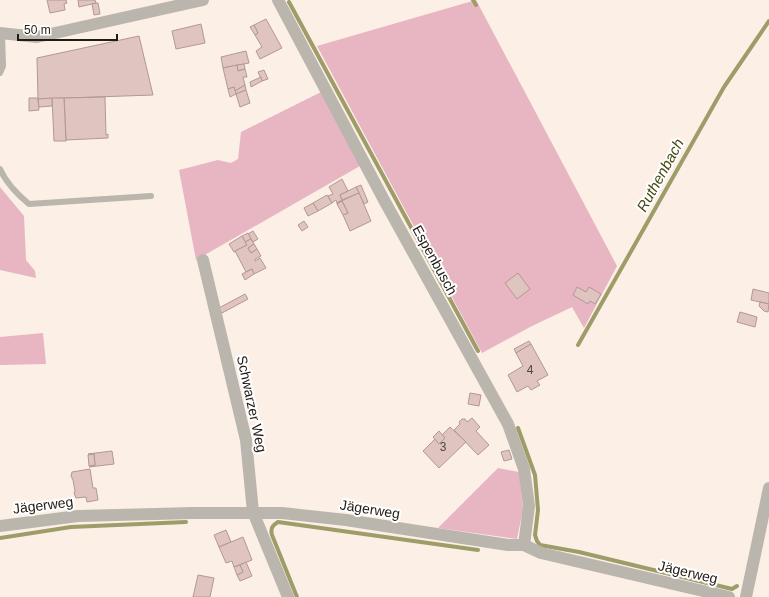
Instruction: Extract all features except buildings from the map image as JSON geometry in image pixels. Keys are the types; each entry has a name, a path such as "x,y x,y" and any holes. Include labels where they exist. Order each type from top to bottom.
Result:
{"street":[{"path":"1,33 37,37 203,0"},
{"name":"Espenbusch","path":"278,0 388,206 508,424 524,469 528,506 524,544"},
{"name":"Schwarzer Weg","path":"203,260 246,440 253,512 288,597"},
{"path":"746,597 769,488"},
{"name":"Jägerweg","path":"0,526 78,516 253,512 282,513 346,520 508,545 524,544 541,553 729,597"}],"lane":[{"path":"0,73 3,66 1,33"},
{"path":"0,169 2,175 19,196 29,204 151,196"}],"shaded area":[{"path":"476,0 617,266 584,328 572,307 530,327 482,353 317,46"},
{"path":"321,92 360,166 196,260 179,170 218,160 231,163 238,159 241,132"},
{"path":"0,187 24,216 26,260 35,271 36,278 0,270"},
{"path":"43,333 46,364 0,365 0,337"},
{"path":"498,468 519,472 523,509 517,539 438,528"}],"waterway":[{"path":"473,0 476,5"},
{"path":"289,2 478,351"},
{"name":"Ruthenbach","path":"578,345 724,87 769,21"},
{"path":"518,428 535,475 538,510 535,535 540,545 579,552 732,589 737,586"},
{"path":"0,538 71,527 186,522"},
{"path":"297,597 272,535 272,527 278,522 478,550"}]}
